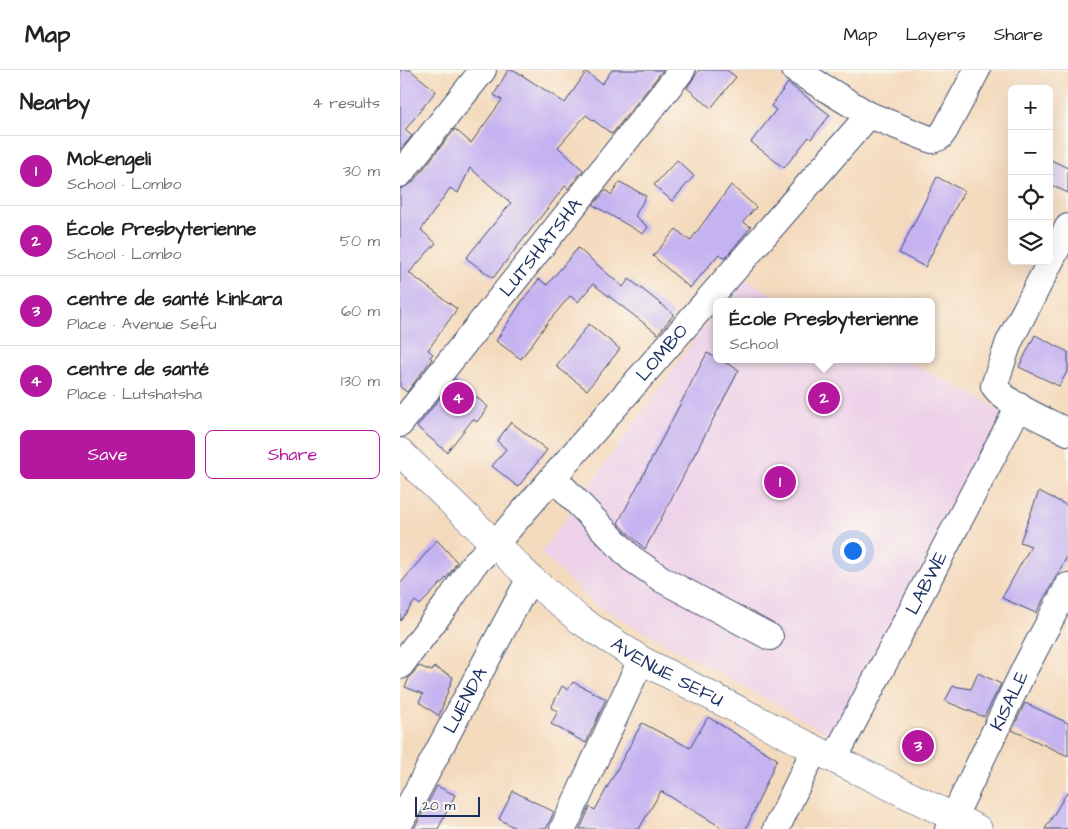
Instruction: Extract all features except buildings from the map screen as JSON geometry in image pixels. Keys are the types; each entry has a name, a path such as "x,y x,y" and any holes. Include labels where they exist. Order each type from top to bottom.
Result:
{"main road":[{"name":"AVENUE SEFU","path":"400,452 530,578 580,620 641,660 825,754 951,823 978,829"}],"street":[{"path":"400,174 483,70"},
{"name":"LUTSHATSHA","path":"400,424 682,70"},
{"path":"798,71 869,115 932,140 940,137 952,119 977,70"},
{"name":"LOMBO","path":"400,666 450,600 474,564 496,543 869,115"},
{"path":"1068,227 1009,342 994,386 1019,406 1068,432"},
{"name":"LABWE","path":"776,829 825,754 1019,406"},
{"path":"553,477 631,558 663,580 770,637"},
{"name":"LUENDA","path":"400,823 530,578"},
{"name":"KISALE","path":"951,823 1024,670 1068,586"},
{"path":"563,829 641,660"}],"shaded area":[{"path":"740,277 780,298 726,298"},
{"path":"713,314 713,363 910,363 1004,411 833,736 594,604 541,553"}],"place":[{"name":"centre de santé","path":"458,398"},
{"name":"École Presbyterienne","path":"824,398"},
{"name":"Mokengeli","path":"780,482"},
{"name":"centre de santé kinkara","path":"918,746"}]}
